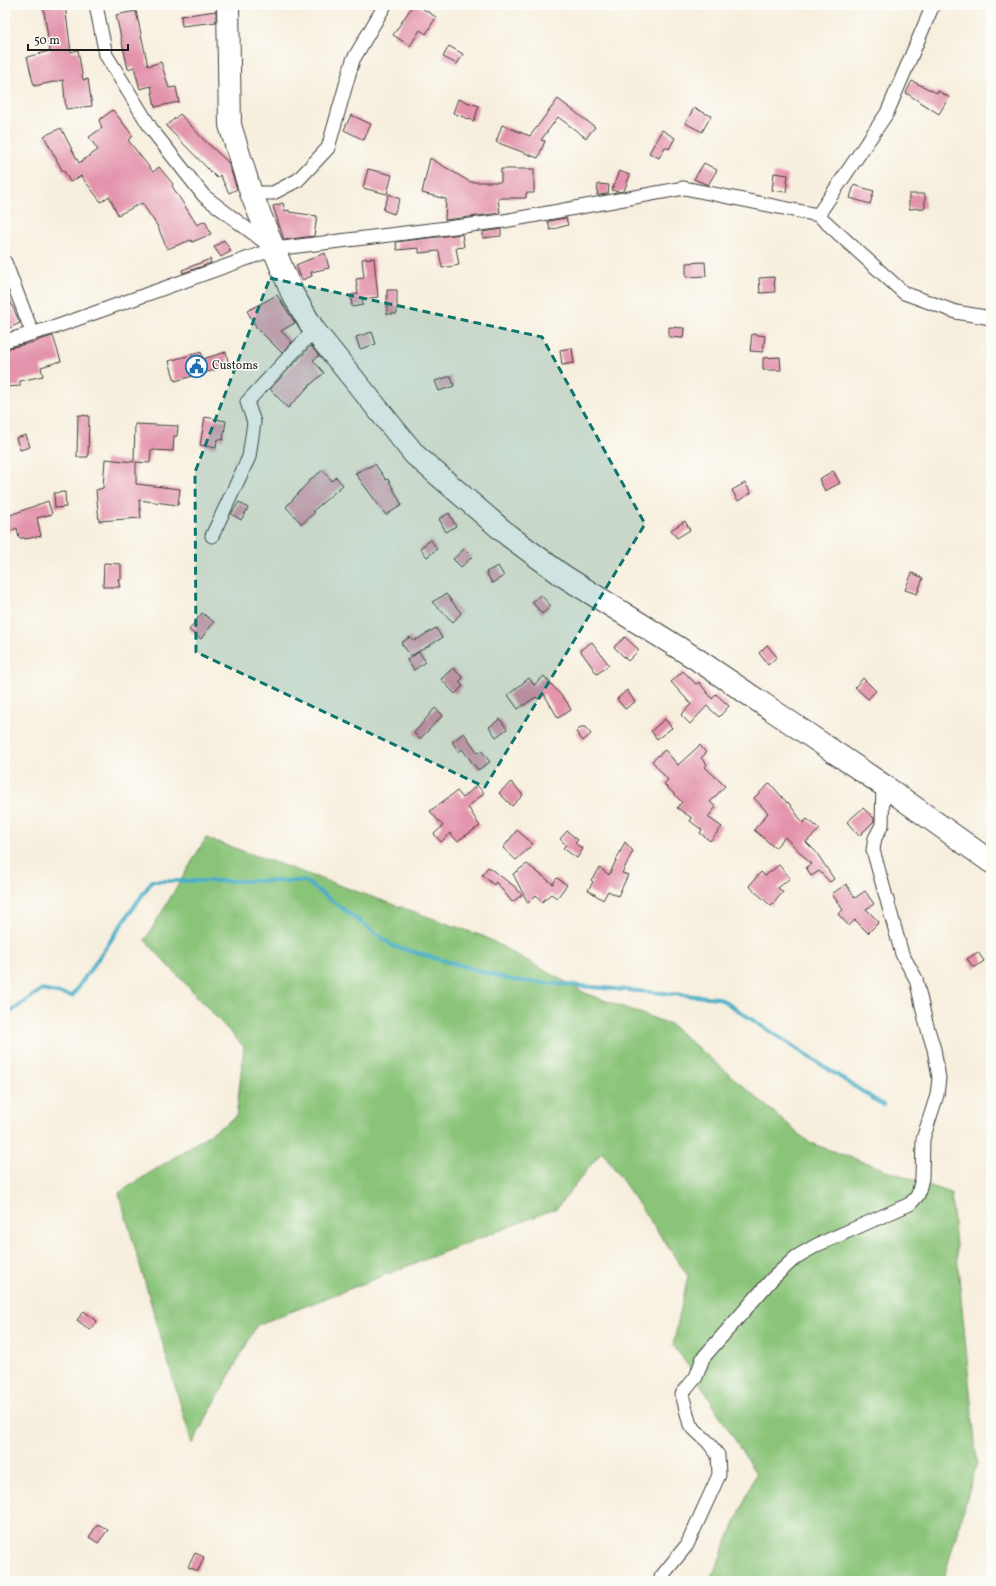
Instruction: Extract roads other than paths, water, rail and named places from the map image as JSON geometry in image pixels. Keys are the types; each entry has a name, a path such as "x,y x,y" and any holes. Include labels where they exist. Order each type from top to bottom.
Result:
{"highway":[{"path":"228,5 230,124 251,193 292,293 314,330 415,455 509,536 562,575 695,658 883,784 991,862"}],"street":[{"path":"96,5 106,54 152,130 204,196 274,249"},
{"path":"251,193 273,193 298,180 328,148 353,60 385,5"},
{"path":"818,215 887,113 933,5"},
{"path":"5,341 32,332 55,327 274,249 504,221 684,188 818,215 904,293 956,312 991,318"},
{"path":"5,262 32,332"},
{"path":"212,536 249,456 254,422 247,402 314,330"},
{"path":"661,1581 661,1577 687,1545 719,1475 718,1455 708,1442 690,1426 682,1394 696,1377 703,1358 772,1279 796,1257 817,1245 910,1204 918,1195 922,1178 923,1139 937,1095 939,1078 934,1049 926,1023 916,979 902,954 873,850 875,838 882,825 883,784"}],"waterway":[{"path":"5,1016 41,990 72,996 152,881 305,881 393,946 511,980 719,998 883,1105"}],"place":[{"name":"Customs","path":"196,366"}]}
